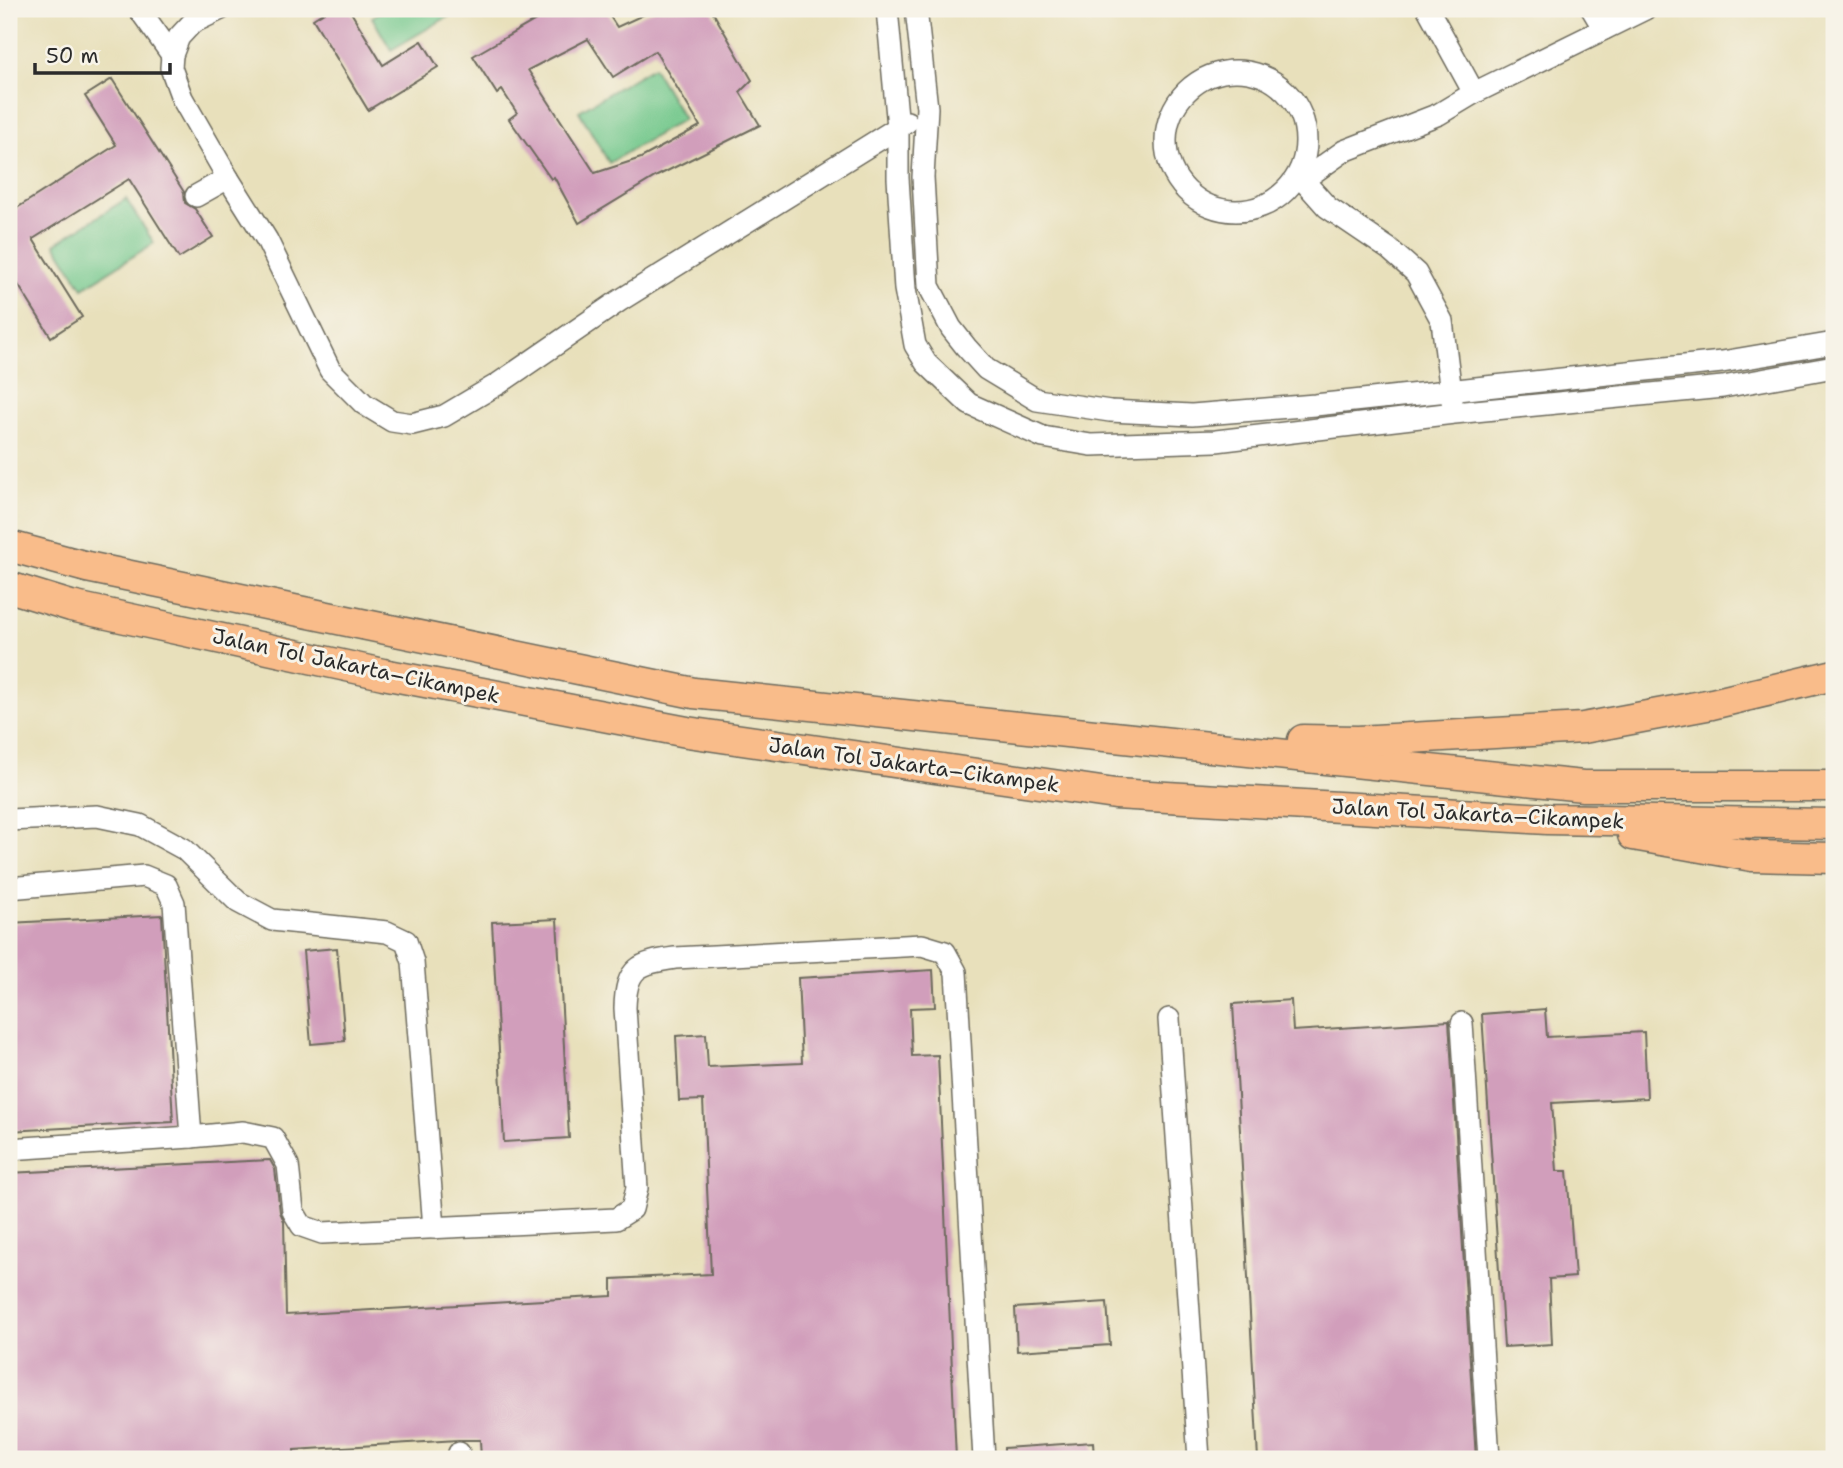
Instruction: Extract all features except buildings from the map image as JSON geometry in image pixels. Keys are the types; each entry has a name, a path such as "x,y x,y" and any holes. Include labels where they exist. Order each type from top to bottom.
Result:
{"highway":[{"name":"Jalan Tol Jakarta–Cikampek","path":"9,546 87,567 694,693 1583,786 1834,786"},
{"name":"Jalan Tol Jakarta–Cikampek","path":"9,587 71,606 383,674 687,732 1115,794 1547,819 1834,824"},
{"path":"1110,738 1358,741 1583,727 1712,704 1834,675"},
{"path":"1547,819 1752,856 1834,858"}],"street":[{"path":"139,9 173,55"},
{"path":"220,9 192,23 180,37 171,68 182,98 267,240 330,370 364,404 392,421 412,424 444,416 498,384 619,301 928,108"},
{"path":"887,9 898,127 898,178 905,289 915,345 926,363 969,404 1043,437 1091,445 1216,441 1454,413 1723,387 1834,367"},
{"path":"916,9 928,108 923,177 929,286 951,328 986,369 1037,400 1110,411 1192,415 1315,405 1722,362 1834,343"},
{"path":"1428,9 1474,93"},
{"path":"1592,9 1604,29"},
{"path":"1298,180 1305,155 1305,128 1295,103 1276,83 1250,72 1223,72 1197,82 1178,102 1167,127 1166,155 1176,180 1196,200 1221,210 1249,211 1275,200 1298,180 1344,151 1439,114 1474,93 1644,9"},
{"path":"196,196 228,178"},
{"path":"1298,180 1327,207 1389,249 1416,274 1442,321 1454,413"},
{"path":"9,820 97,816 140,825 184,849 238,902 272,920 387,932 406,941 414,962 434,1228"},
{"path":"9,888 144,876 166,885 174,903 191,1137"},
{"path":"9,1149 243,1132 272,1138 288,1165 293,1211 302,1226 322,1233 616,1219 632,1209 637,1188 625,1007 625,985 633,974 648,962 676,958 922,945 945,952 956,972 984,1459"},
{"path":"1170,1019 1199,1459"},
{"path":"1462,1023 1489,1459"}],"green space":[{"path":"386,9 461,9 391,50 372,17"},
{"path":"653,67 684,119 609,163 579,111"},
{"path":"126,199 154,243 83,288 55,244"}]}
